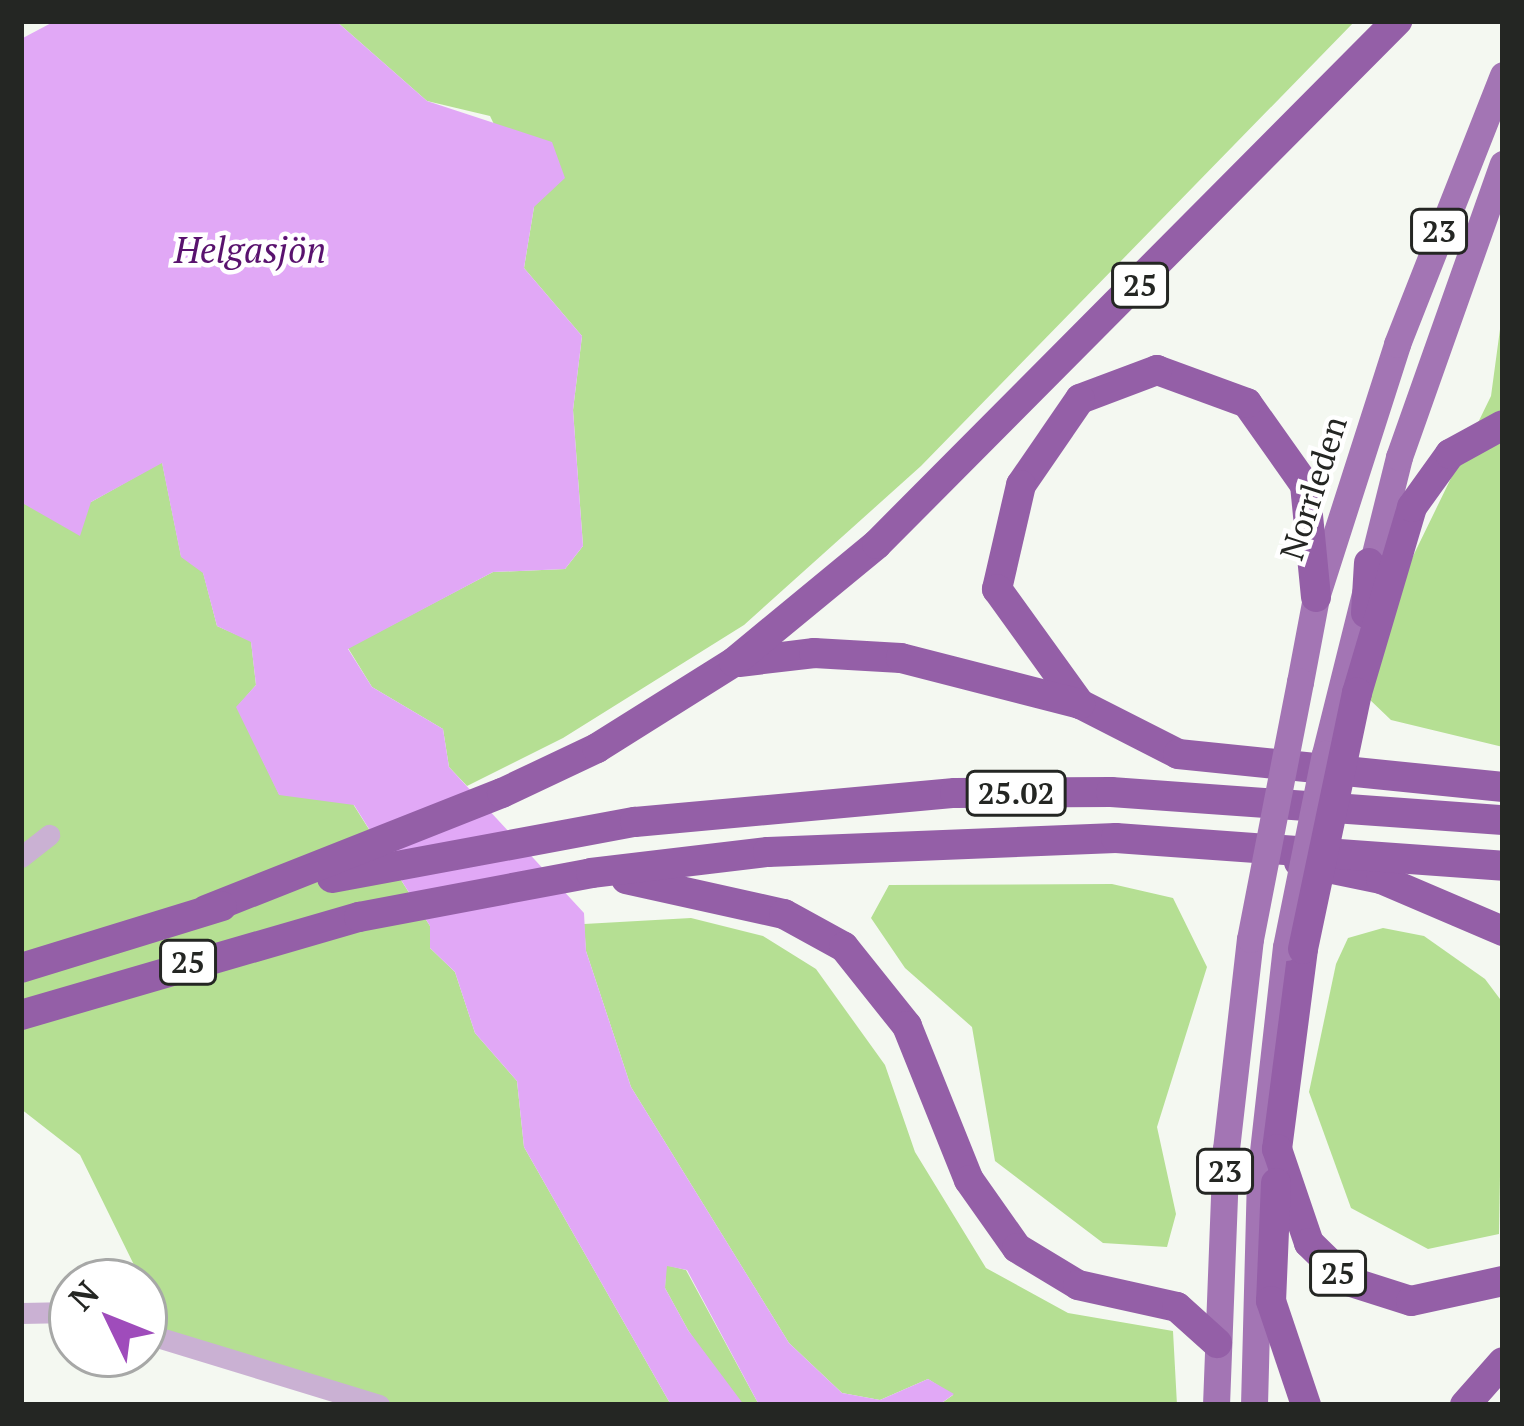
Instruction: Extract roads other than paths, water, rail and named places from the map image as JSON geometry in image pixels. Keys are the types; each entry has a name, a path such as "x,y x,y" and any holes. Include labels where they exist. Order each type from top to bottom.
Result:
{"highway":[{"name":"25","path":"346,866 598,748 734,662 877,544 1397,21"},
{"path":"1080,704 997,589 1021,484 1081,399 1157,370 1246,404 1305,485 1316,597"},
{"path":"1352,684 1412,507 1450,454 1503,425"},
{"path":"1295,948 1352,684 1369,563"},
{"path":"734,662 814,653 901,658 1080,704 1178,754 1500,786"},
{"name":"25.02","path":"206,910 346,866 761,807 955,794 1111,792 1503,820"},
{"name":"25","path":"21,1016 358,917 581,875 954,839 1236,841 1381,878 1503,932"},
{"path":"1236,841 1503,866"},
{"path":"581,875 745,902 844,947 908,1026 970,1180 1016,1248 1078,1285 1177,1307 1217,1342"},
{"name":"25","path":"21,968 206,910"},
{"name":"25","path":"1295,948 1277,1149 1302,1230 1348,1281 1411,1301 1468,1295 1503,1281"},
{"path":"1277,1149 1271,1301 1306,1405"},
{"path":"1465,1405 1503,1362"}],"main road":[{"name":"Norrleden","path":"1217,1342 1226,1149 1250,939 1316,597 1397,344 1503,75"},
{"name":"23","path":"1369,563 1447,311 1503,164"},
{"path":"1295,948 1325,754 1352,684"},
{"name":"23","path":"1254,1405 1269,1085 1295,948"},
{"name":"23","path":"1216,1405 1217,1342"}],"street":[{"path":"21,856 49,835"},
{"path":"168,1341 379,1405"}],"water":[{"name":"Helgasjön","path":"55,21 336,21 427,101 552,142 565,178 534,207 524,268 582,336 573,410 583,546 565,569 493,572 348,649 372,687 443,729 449,767 584,913 586,951 631,1087 789,1343 842,1393 880,1400 928,1379 954,1394 939,1405 759,1405 687,1270 667,1266 665,1288 688,1330 744,1405 671,1405 524,1147 517,1081 475,1033 455,972 430,948 430,926 354,805 279,795 236,707 256,685 251,642 217,626 203,573 181,557 162,463 91,502 80,536 24,504 21,39"}]}
